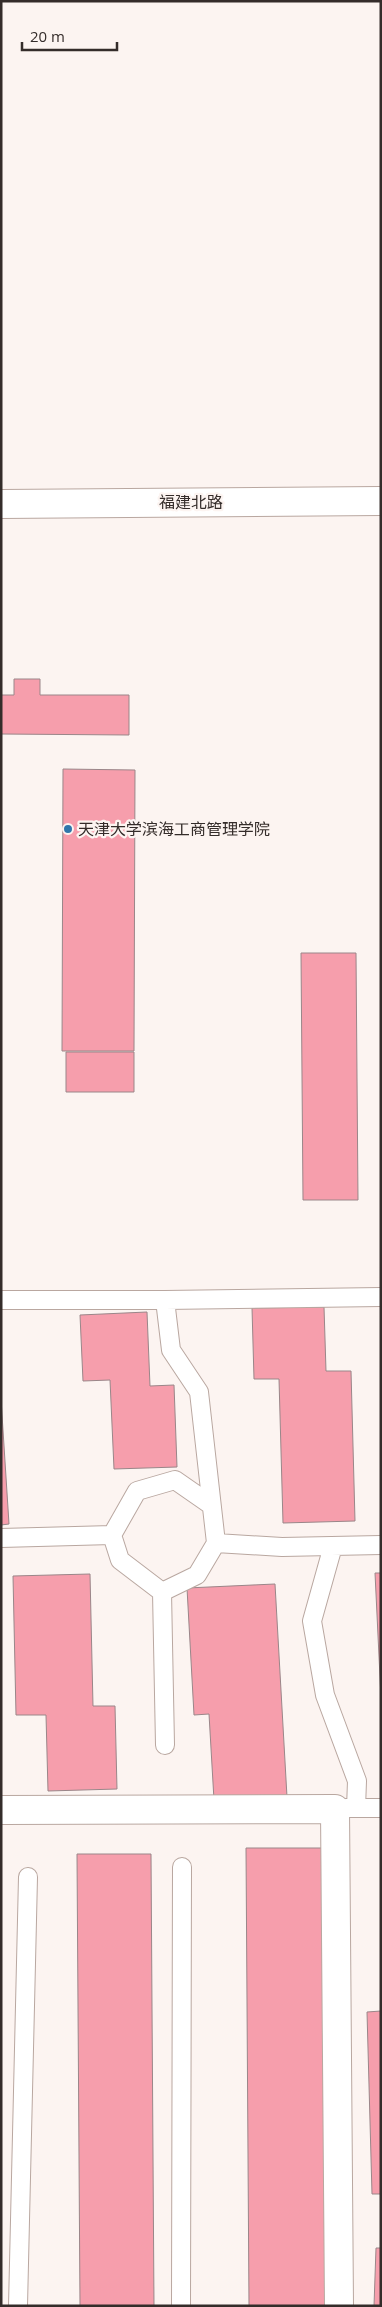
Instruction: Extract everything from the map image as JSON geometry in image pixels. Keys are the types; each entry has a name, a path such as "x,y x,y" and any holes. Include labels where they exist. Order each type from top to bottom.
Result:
{"street":[{"name":"福建北路","path":"1,504 381,501"},
{"path":"1,1810 346,1809 339,2306"}],"lane":[{"path":"1,1300 381,1297"},
{"path":"162,1592 197,1575 216,1543 199,1392 171,1350 165,1300"},
{"path":"162,1592 120,1560 112,1535 137,1490 175,1480 211,1505"},
{"path":"1,1538 112,1535"},
{"path":"216,1543 282,1547 381,1545"},
{"path":"333,1546 312,1621 325,1695 357,1781 346,1809 381,1808"},
{"path":"162,1592 165,1745"},
{"path":"182,1867 182,2306"},
{"path":"18,2306 28,1877"}],"building":[{"path":"14,679 40,679 40,695 129,695 129,735 1,734 1,695 14,695"},
{"path":"63,769 135,770 134,1051 62,1051"},
{"path":"301,953 356,953 358,1200 303,1200"},
{"path":"66,1052 134,1052 134,1092 66,1092"},
{"path":"324,1307 326,1371 351,1371 355,1521 283,1523 279,1379 254,1379 252,1308"},
{"path":"147,1312 150,1386 174,1385 177,1467 114,1469 110,1380 83,1381 80,1315"},
{"path":"1,1399 9,1524 1,1525"},
{"path":"375,1573 381,1573 381,1698"},
{"path":"90,1574 93,1706 115,1706 117,1789 48,1791 46,1715 16,1715 13,1576"},
{"path":"275,1584 287,1797 214,1800 209,1714 194,1715 187,1588"},
{"path":"246,1848 326,1848 330,2306 249,2306"},
{"path":"77,1854 151,1854 154,2306 80,2306"},
{"path":"381,2011 381,2194 372,2194 367,2012"},
{"path":"376,2248 381,2248 381,2306 374,2306"}],"place":[{"name":"天津大学滨海工商管理学院","path":"68,829"}]}
